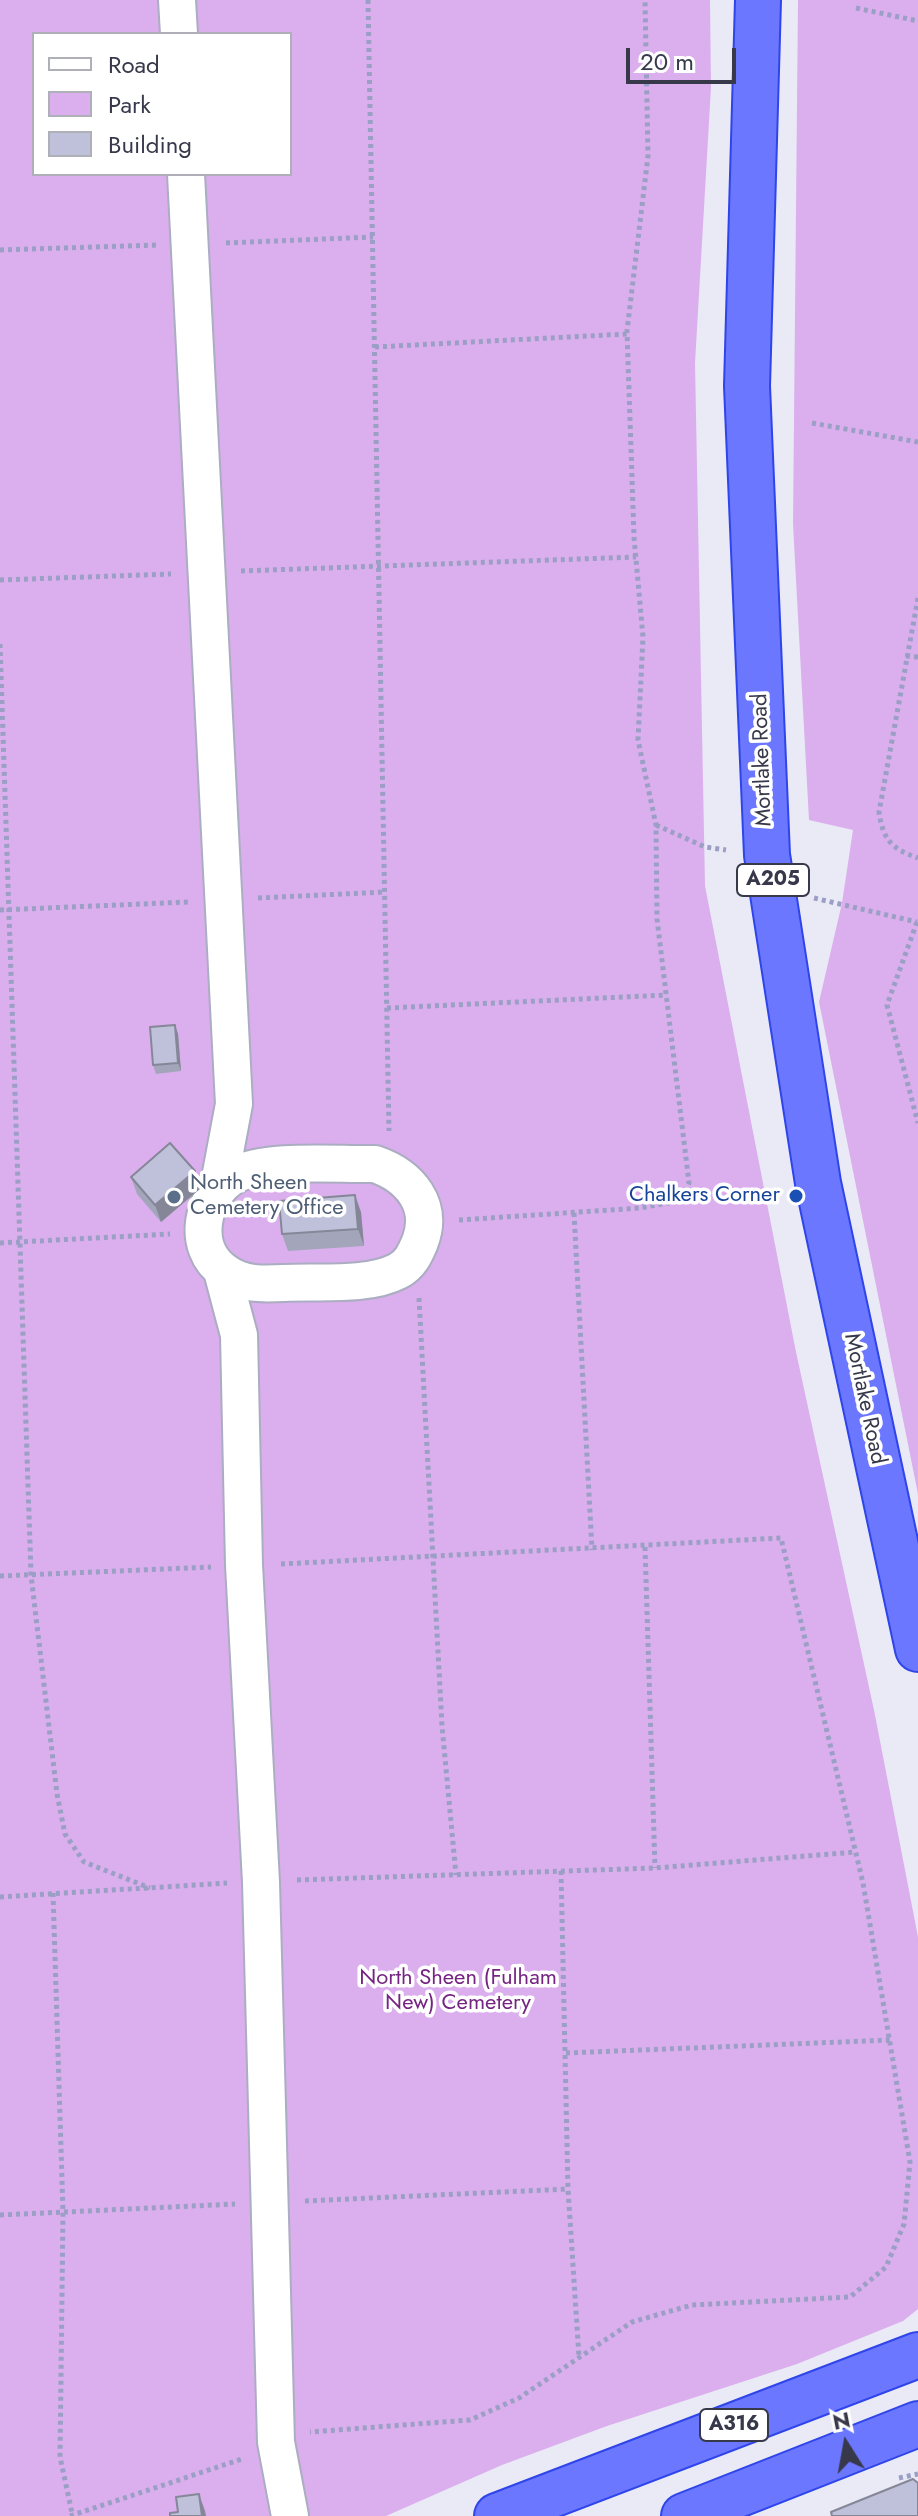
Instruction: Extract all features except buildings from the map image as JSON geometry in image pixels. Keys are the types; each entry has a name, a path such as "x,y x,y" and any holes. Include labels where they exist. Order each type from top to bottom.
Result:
{"highway":[{"name":"Mortlake Road","path":"758,0 747,386 767,855 818,1183 918,1649"},
{"name":"A316","path":"497,2516 580,2501 918,2355"},
{"path":"697,2514 918,2424"}],"lane":[{"path":"177,0 179,32"},
{"path":"186,176 234,1104 218,1189"},
{"path":"222,1271 257,1284 378,1278 409,1263 420,1240 424,1206 412,1187 390,1170 375,1164 264,1167 236,1174 218,1189 207,1206 203,1231 213,1259 222,1271 239,1335 244,1565 261,1882 276,2442 290,2516"}],"path":[{"path":"368,0 390,1170"},
{"path":"424,1223 574,1213 679,1201 689,1183 657,919 656,825 638,740 643,637 636,557 627,334 648,156 645,0"},
{"path":"856,8 918,21"},
{"path":"375,347 627,334"},
{"path":"812,423 918,442"},
{"path":"0,580 636,557"},
{"path":"918,598 879,812 882,831 897,851 918,858"},
{"path":"0,644 31,1575 57,1794 65,1834 84,1862 150,1888"},
{"path":"906,656 918,657"},
{"path":"656,825 705,847 767,855"},
{"path":"842,903 917,922 887,1005 918,1123"},
{"path":"387,1008 667,995"},
{"path":"574,1213 592,1550"},
{"path":"0,1243 203,1231"},
{"path":"409,1263 418,1285 431,1557 456,1875"},
{"path":"0,1576 592,1550 781,1538 856,1852 910,2162 904,2224 886,2267 850,2297 692,2305 632,2322 519,2398 470,2420 317,2430 276,2442 234,2464 71,2514 60,2457 63,2212 53,1893"},
{"path":"645,1547 655,1868"},
{"path":"0,1897 261,1882 655,1868 856,1852"},
{"path":"561,1871 568,2189 579,2357"},
{"path":"566,2053 891,2040"},
{"path":"901,2477 918,2474"}],"green space":[{"name":"North Sheen (Fulham New) Cemetery","path":"0,0 710,0 711,87 695,363 705,886 796,1352 874,1710 918,1937 918,2309 903,2321 797,2364 607,2426 502,2465 386,2516 0,2516"},
{"path":"798,0 918,0 918,1494 819,1002 842,903 853,830 809,820 793,524"}],"place":[{"name":"Chalkers Corner","path":"796,1196"},
{"name":"North Sheen Cemetery Office","path":"174,1197"}]}
